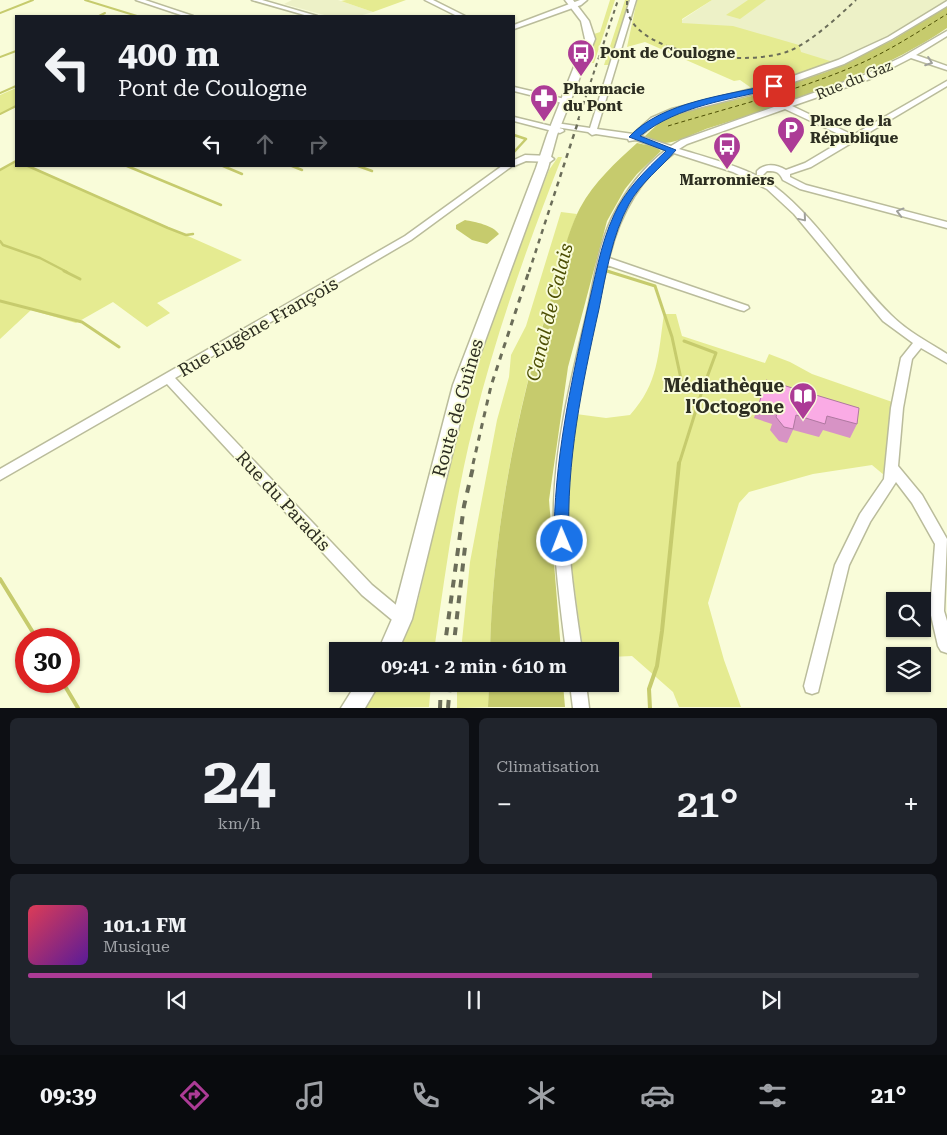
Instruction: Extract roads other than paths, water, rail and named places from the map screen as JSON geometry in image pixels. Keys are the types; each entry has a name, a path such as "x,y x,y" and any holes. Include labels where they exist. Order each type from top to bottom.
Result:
{"main road":[{"path":"558,128 590,37 585,21 572,3"},
{"path":"558,128 575,95 574,81"},
{"name":"Route de Guînes","path":"392,642 402,619 460,390 558,128"},
{"path":"352,708 363,692"}],"street":[{"path":"139,0 187,15"},
{"path":"255,0 310,15"},
{"path":"428,0 460,15"},
{"path":"515,28 572,3 584,0"},
{"path":"593,131 633,0"},
{"path":"636,138 654,120 675,110 768,88 841,62 890,38 947,4"},
{"path":"295,15 300,12"},
{"name":"Rue du Gaz","path":"573,642 562,552 561,502 579,373 604,260 618,216 626,200 669,148 696,136 856,82 912,56 947,33"},
{"path":"912,56 947,68"},
{"path":"515,119 558,128 636,138 736,170 779,181 786,175 821,157 947,83"},
{"path":"515,88 566,102"},
{"path":"786,106 853,138"},
{"path":"515,163 526,158 545,162"},
{"name":"Rue Eugène François","path":"0,475 169,379 408,238 507,167"},
{"path":"947,224 801,186 786,175 768,168 762,169 763,176 880,310 902,331 947,359"},
{"path":"736,170 763,183 784,198"},
{"path":"604,260 744,308"},
{"path":"812,686 842,565 865,518 890,480 897,408 907,358 919,343"},
{"name":"Rue du Paradis","path":"169,379 367,590 402,619"},
{"path":"891,467 917,499 942,542 937,611 946,646"},
{"path":"579,692 581,708"}],"water":[{"name":"Canal de Calais","path":"947,6 947,28 919,45 862,74 804,97 681,139 662,143 657,148 661,151 637,174 625,189 607,221 568,367 549,500 560,642 490,642 501,517 517,429 538,341 567,240 580,208 592,190 613,165 637,143 646,145 651,140 645,136 659,123 679,113 760,94 826,72 893,40"},
{"path":"465,220 488,226 499,234 487,244 472,240 456,229 456,225"},
{"path":"489,692 564,692 565,707 488,707"}],"waterway":[{"path":"0,13 33,0"},
{"path":"85,0 134,15"},
{"path":"101,15 105,13"},
{"path":"0,57 15,51"},
{"path":"0,93 15,86"},
{"path":"0,114 15,106"},
{"path":"515,135 526,139 515,151"},
{"path":"0,170 15,162"},
{"path":"30,167 168,228 186,235 193,234"},
{"path":"129,167 221,205"},
{"path":"225,167 242,174"},
{"path":"294,167 302,170"},
{"path":"361,167 372,171"},
{"path":"0,241 3,245 40,258 67,272"},
{"path":"64,271 80,279"},
{"path":"610,272 607,271 655,286 672,337 681,379 701,393"},
{"path":"0,301 82,322 119,347"},
{"path":"684,341 716,353 706,380"},
{"path":"679,464 703,388"},
{"path":"650,708 649,689 657,666 662,631 679,463"},
{"path":"0,579 30,628"},
{"path":"69,693 78,708"}],"railway":[{"path":"578,120 618,0"},
{"path":"627,1 629,16 640,30 656,41 702,55 751,58 772,56 797,47 824,28 856,0"},
{"path":"529,272 579,119"},
{"path":"473,464 491,386 529,271"},
{"path":"445,642 464,506 474,463"},
{"path":"454,642 465,547"},
{"path":"440,708 441,692"},
{"path":"448,708 449,692"}],"place":[{"name":"Pont de Coulogne","path":"581,77"},
{"name":"Pharmacie du Pont","path":"544,122"},
{"name":"Place de la République","path":"791,154"},
{"name":"Marronniers","path":"727,170"},
{"name":"Médiathèque l'Octogone","path":"803,420"}]}
